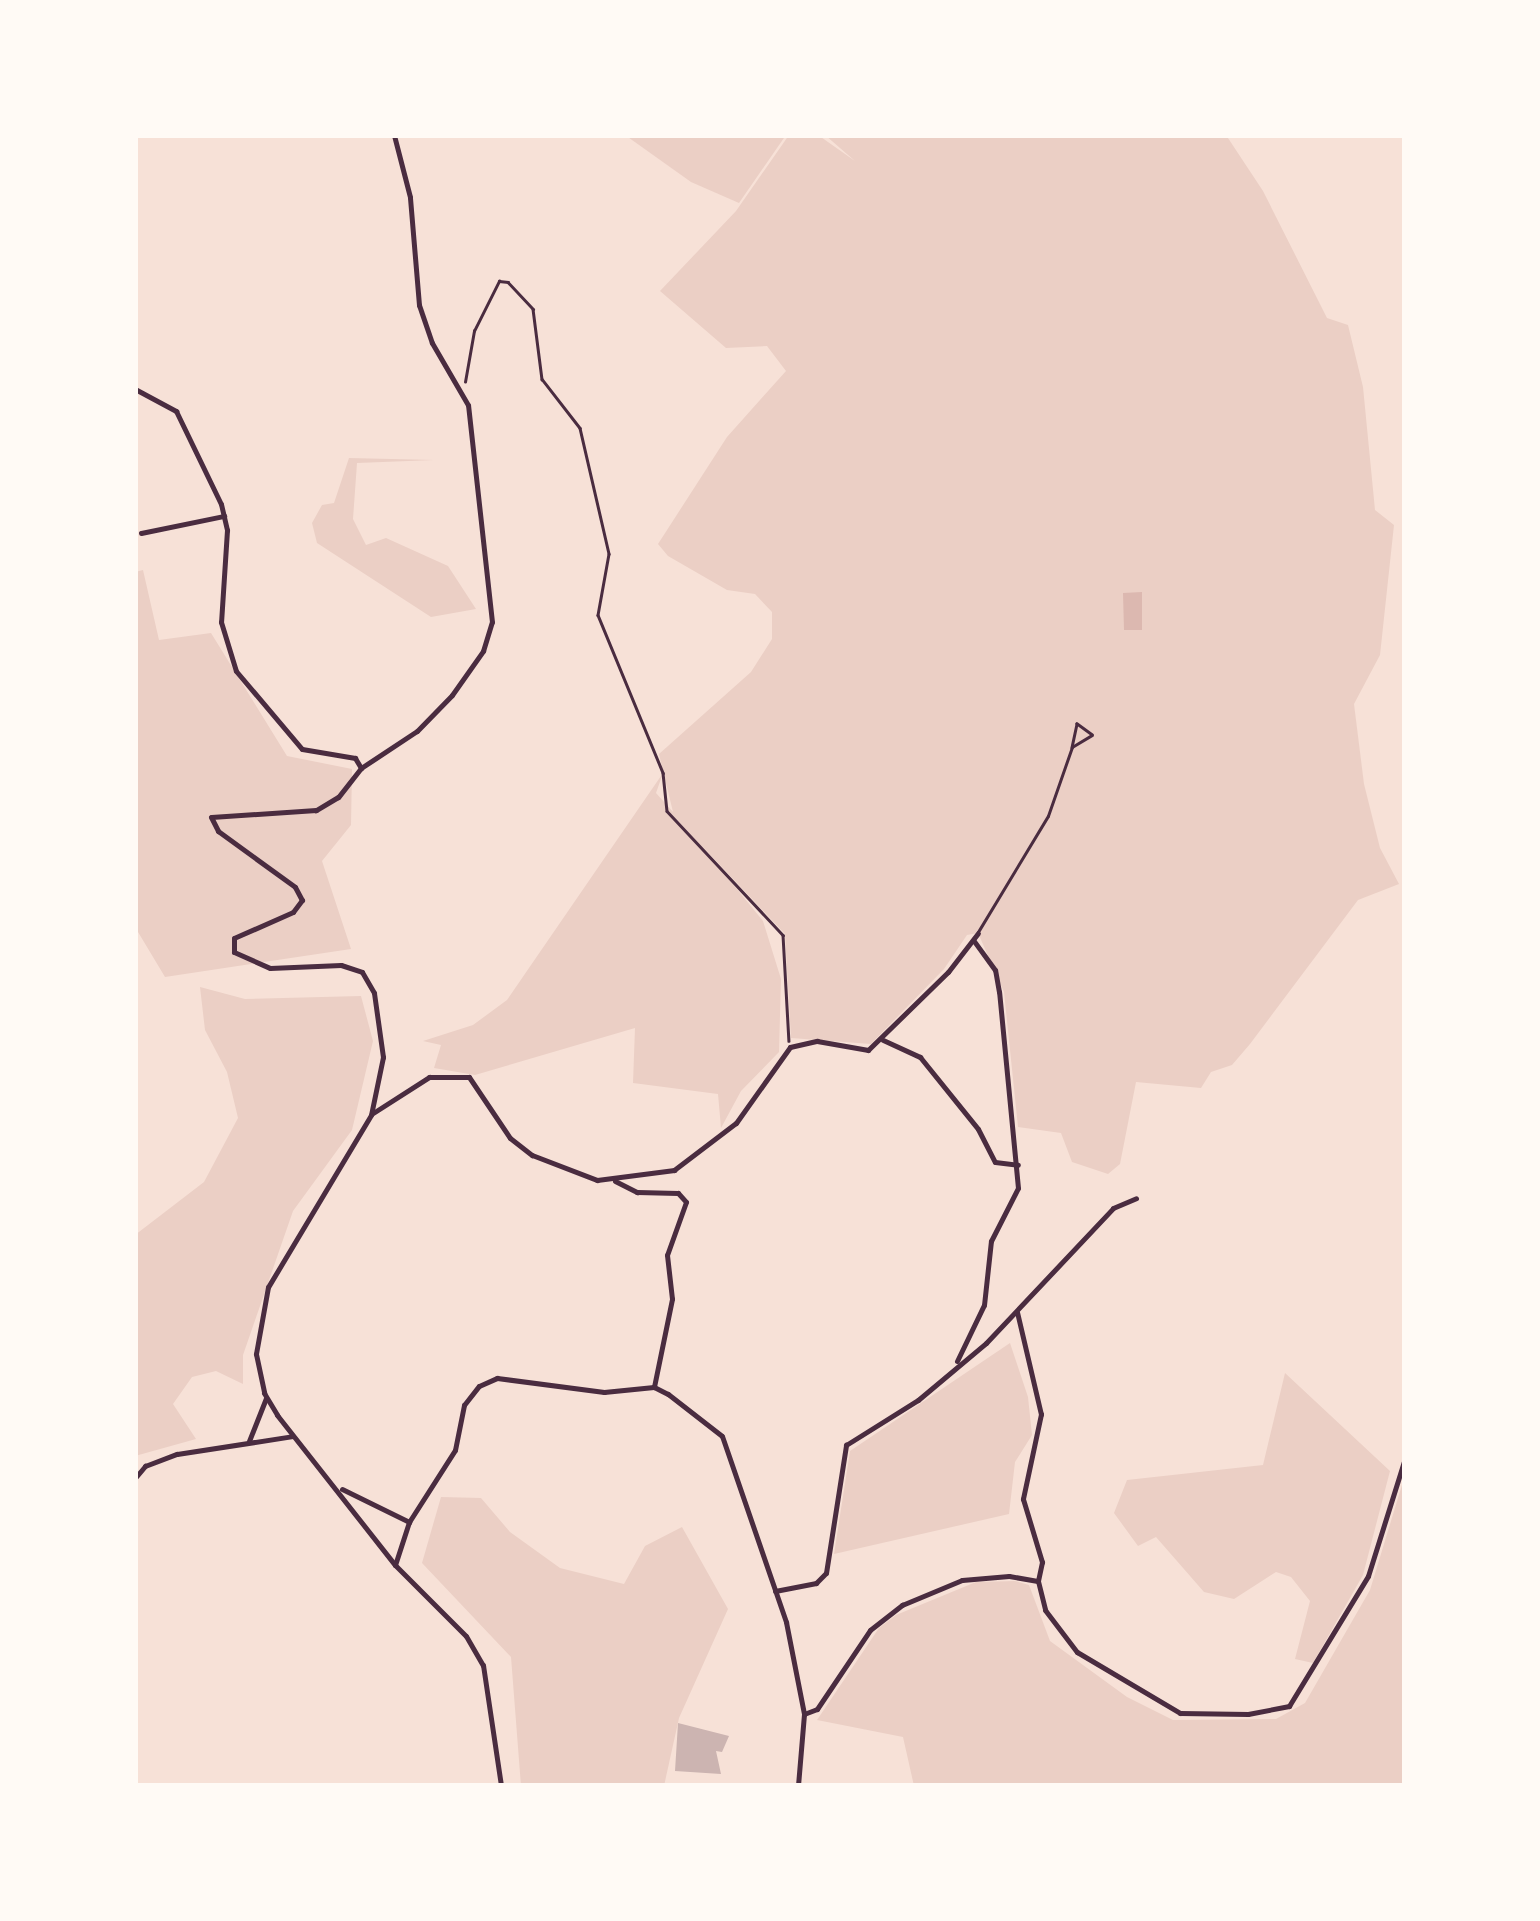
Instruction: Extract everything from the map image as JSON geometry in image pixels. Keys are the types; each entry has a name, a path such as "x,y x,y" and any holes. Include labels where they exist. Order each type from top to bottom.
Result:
{"street":[{"path":"394,135 410,197 423,319 465,394 490,634 452,695 417,732 361,768 338,797 316,810 211,816 218,832 296,886 302,900 293,912 234,938 234,952 270,968 353,967 368,981 382,1057 371,1115 268,1286 256,1340 266,1398 396,1565 466,1636 483,1665 501,1786"},
{"path":"135,389 176,411 190,431 224,516 221,622 236,671 302,749 354,758 361,768"},
{"path":"140,533 224,516"},
{"path":"371,1115 429,1077 469,1076 520,1148 586,1176 615,1181 674,1170 700,1155 762,1093 790,1047 817,1041 858,1051 882,1040 976,937 995,970 1018,1165 1016,1200 991,1241 984,1305 956,1364"},
{"path":"882,1040 920,1057 978,1129 995,1162 1018,1165"},
{"path":"615,1181 627,1190 685,1198 668,1251 672,1300 654,1386"},
{"path":"774,1592 816,1583 826,1572 846,1445 918,1400 1017,1312 1112,1208 1136,1198"},
{"path":"1017,1312 1041,1414 1023,1499 1042,1562 1038,1581 1058,1632 1077,1652 1180,1712 1277,1710 1296,1697 1368,1576 1405,1458"},
{"path":"396,1565 409,1522 455,1450 464,1405 478,1386 513,1378 604,1392 654,1386 722,1436 796,1658 804,1714 798,1786"},
{"path":"248,1441 266,1398"},
{"path":"135,1477 177,1454 294,1436"},
{"path":"338,1486 409,1522"},
{"path":"804,1714 816,1708 870,1630 902,1605 962,1580 1038,1581"}],"lane":[{"path":"976,937 1048,816 1076,724 1092,735 1072,747"}],"path":[{"path":"465,394 468,358 499,282 522,290 534,309 542,380 580,428 610,554 598,615 663,773 667,812 783,935 790,1047"}],"shaded area":[{"path":"625,135 786,135 739,203 691,182"},
{"path":"789,135 818,135 855,161 825,135 1226,135 1263,191 1327,318 1348,325 1363,387 1375,510 1394,525 1380,655 1354,704 1364,784 1380,848 1399,884 1358,900 1232,1065 1211,1072 1201,1088 1136,1082 1120,1164 1108,1174 1072,1162 1061,1133 1018,1127 1004,992 978,933 967,935 944,969 871,1044 791,1038 785,934 701,845 763,921 781,979 779,1052 741,1091 721,1128 718,1094 633,1083 635,1028 475,1075 434,1068 441,1045 423,1041 473,1025 507,1000 663,773 656,793 673,812 659,754 751,672 772,639 772,612 755,594 727,590 668,556 658,544 727,437 786,371 767,346 726,348 660,291 736,211"},
{"path":"349,458 434,460 357,463 353,519 366,545 386,538 448,566 476,609 431,617 317,543 312,523 322,505 334,503"},
{"path":"143,570 159,640 211,633 287,756 352,769 351,825 322,861 351,949 165,977 135,927 135,572"},
{"path":"1142,592 1142,630 1124,630 1123,593"},
{"path":"200,987 245,999 361,996 373,1041 352,1130 293,1211 243,1355 243,1384 216,1371 192,1377 173,1404 196,1439 135,1456 135,1235 204,1182 238,1118 227,1072 205,1030"},
{"path":"1010,1343 1028,1397 1032,1435 1015,1462 1009,1514 834,1554 850,1451"},
{"path":"1285,1373 1390,1471 1363,1575 1313,1663 1295,1659 1310,1601 1291,1577 1276,1572 1234,1599 1204,1592 1156,1537 1138,1546 1114,1513 1127,1480 1263,1465"},
{"path":"1405,1475 1405,1786 914,1786 903,1737 817,1720 879,1628 896,1615 976,1582 1015,1581 1029,1585 1050,1641 1127,1697 1173,1720 1276,1719 1305,1703 1370,1590"},
{"path":"441,1497 481,1498 510,1532 560,1568 624,1584 645,1546 682,1527 728,1609 679,1718 664,1786 521,1786 511,1657 422,1563"}],"building":[{"path":"678,1723 729,1736 722,1752 716,1751 721,1774 675,1771"}]}
